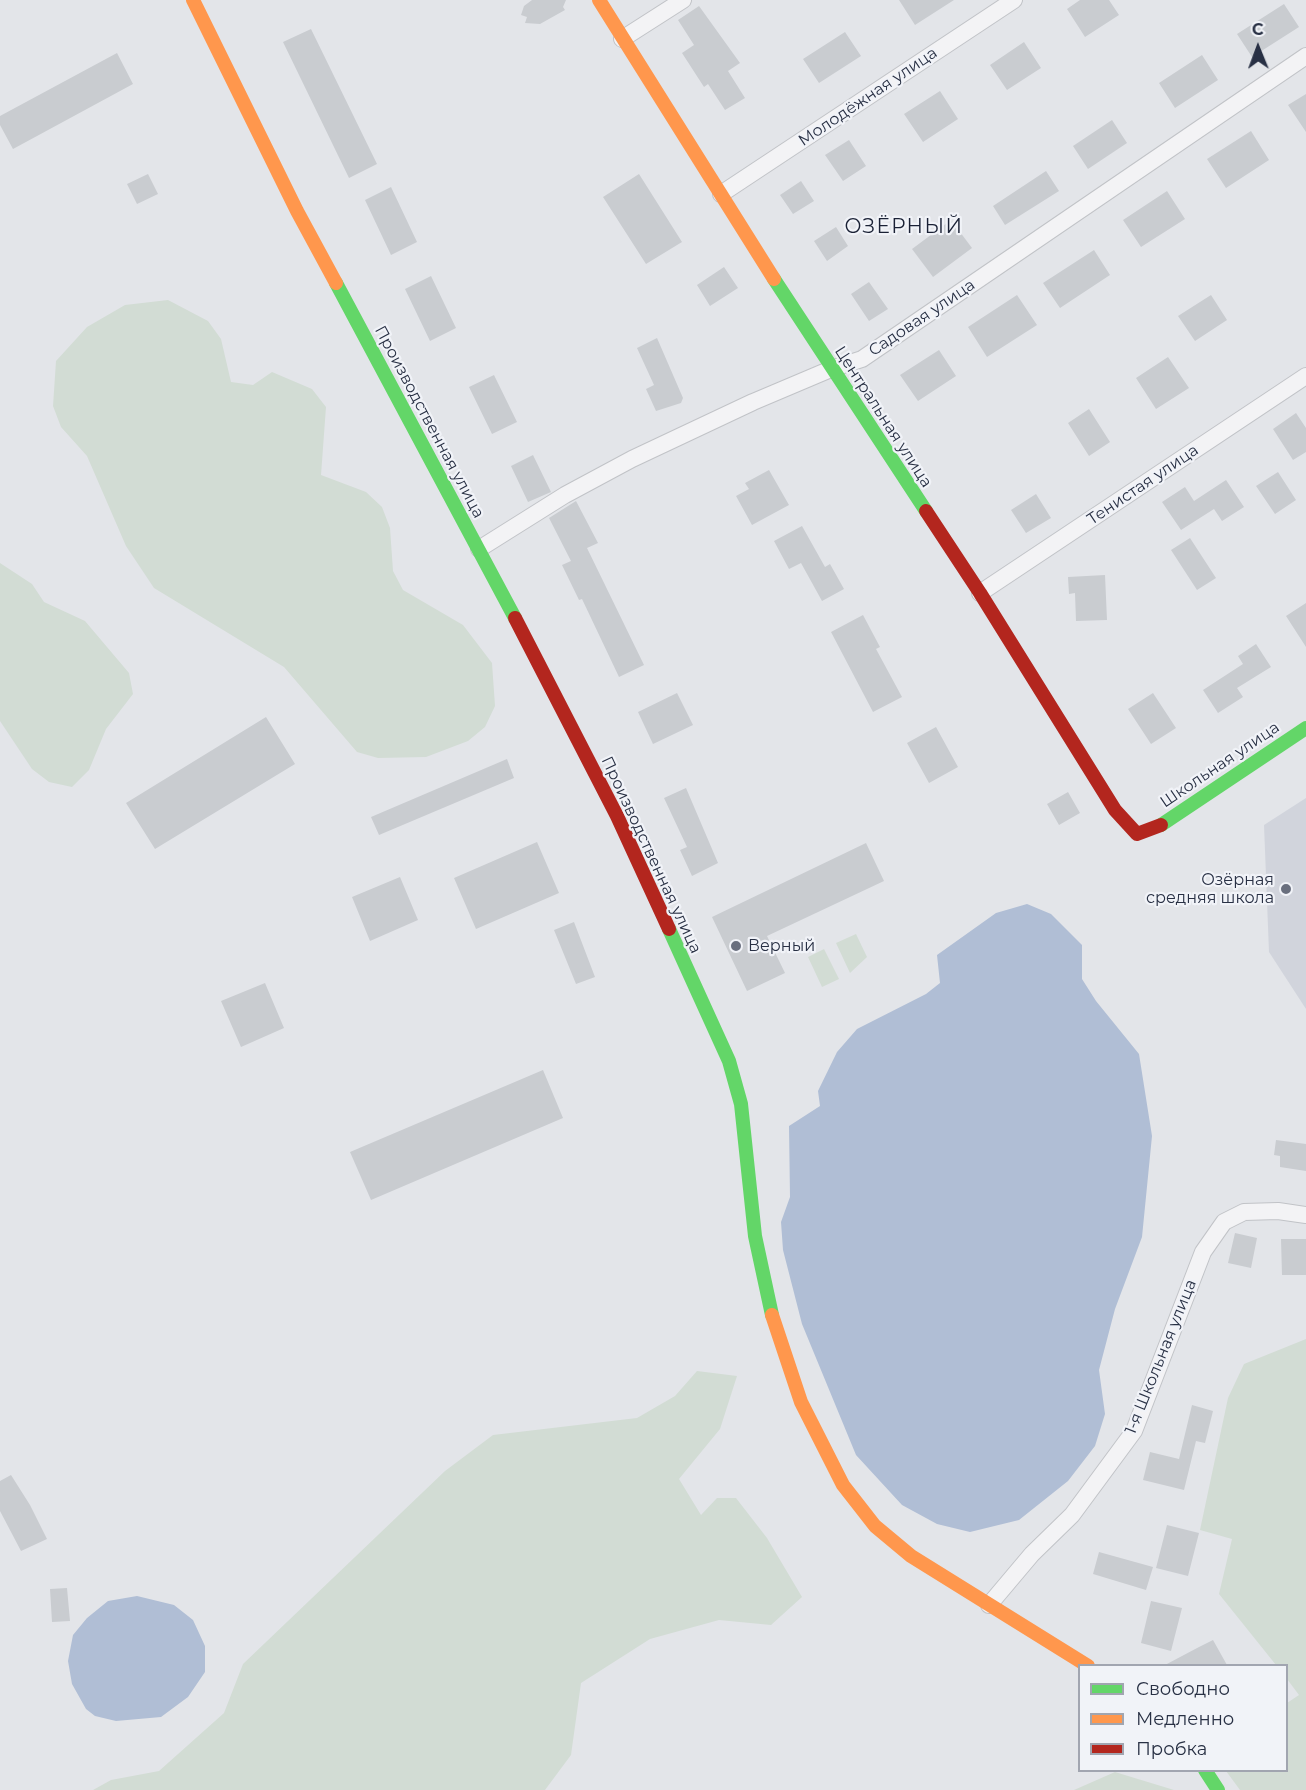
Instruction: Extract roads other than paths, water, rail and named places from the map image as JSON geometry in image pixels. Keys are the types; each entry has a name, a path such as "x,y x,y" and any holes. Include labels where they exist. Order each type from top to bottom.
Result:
{"street":[{"name":"Производственная улица","path":"193,0 297,211 479,549 617,816 729,1061 745,1128 755,1236 762,1277 773,1319 801,1402 843,1485 876,1526 911,1556 1086,1664"},
{"name":"Центральная улица","path":"599,0 831,369 980,593 1115,810 1137,834 1153,831"},
{"path":"622,39 682,0"},
{"name":"Молодёжная улица","path":"721,194 1014,0"},
{"name":"Садовая улица","path":"479,549 565,495 632,459 753,402 831,369 862,359 1306,56"},
{"name":"Тенистая улица","path":"980,593 1306,376"},
{"name":"Школьная улица","path":"1153,831 1306,728"},
{"name":"1-я Школьная улица","path":"988,1605 1032,1554 1072,1515 1134,1431 1203,1252 1224,1222 1244,1212 1278,1210 1306,1215"},
{"path":"1206,1772 1218,1790"}],"water":[{"path":"1027,904 1051,914 1082,945 1082,979 1096,1001 1139,1054 1152,1136 1142,1237 1115,1309 1099,1370 1105,1414 1095,1446 1068,1481 1019,1520 970,1532 937,1524 902,1505 856,1455 802,1324 783,1250 781,1222 790,1197 789,1126 820,1106 818,1091 837,1052 857,1029 926,994 940,983 937,955 996,913"},
{"path":"137,1596 174,1605 193,1620 205,1646 205,1672 188,1697 161,1717 116,1721 95,1716 86,1709 72,1684 68,1661 73,1635 87,1618 108,1601"}],"place":[{"name":"Озёрная средняя школа","path":"1286,889"},
{"name":"Верный","path":"736,946"}],"district":[{"name":"ОЗЁРНЫЙ","path":"904,227"}]}
